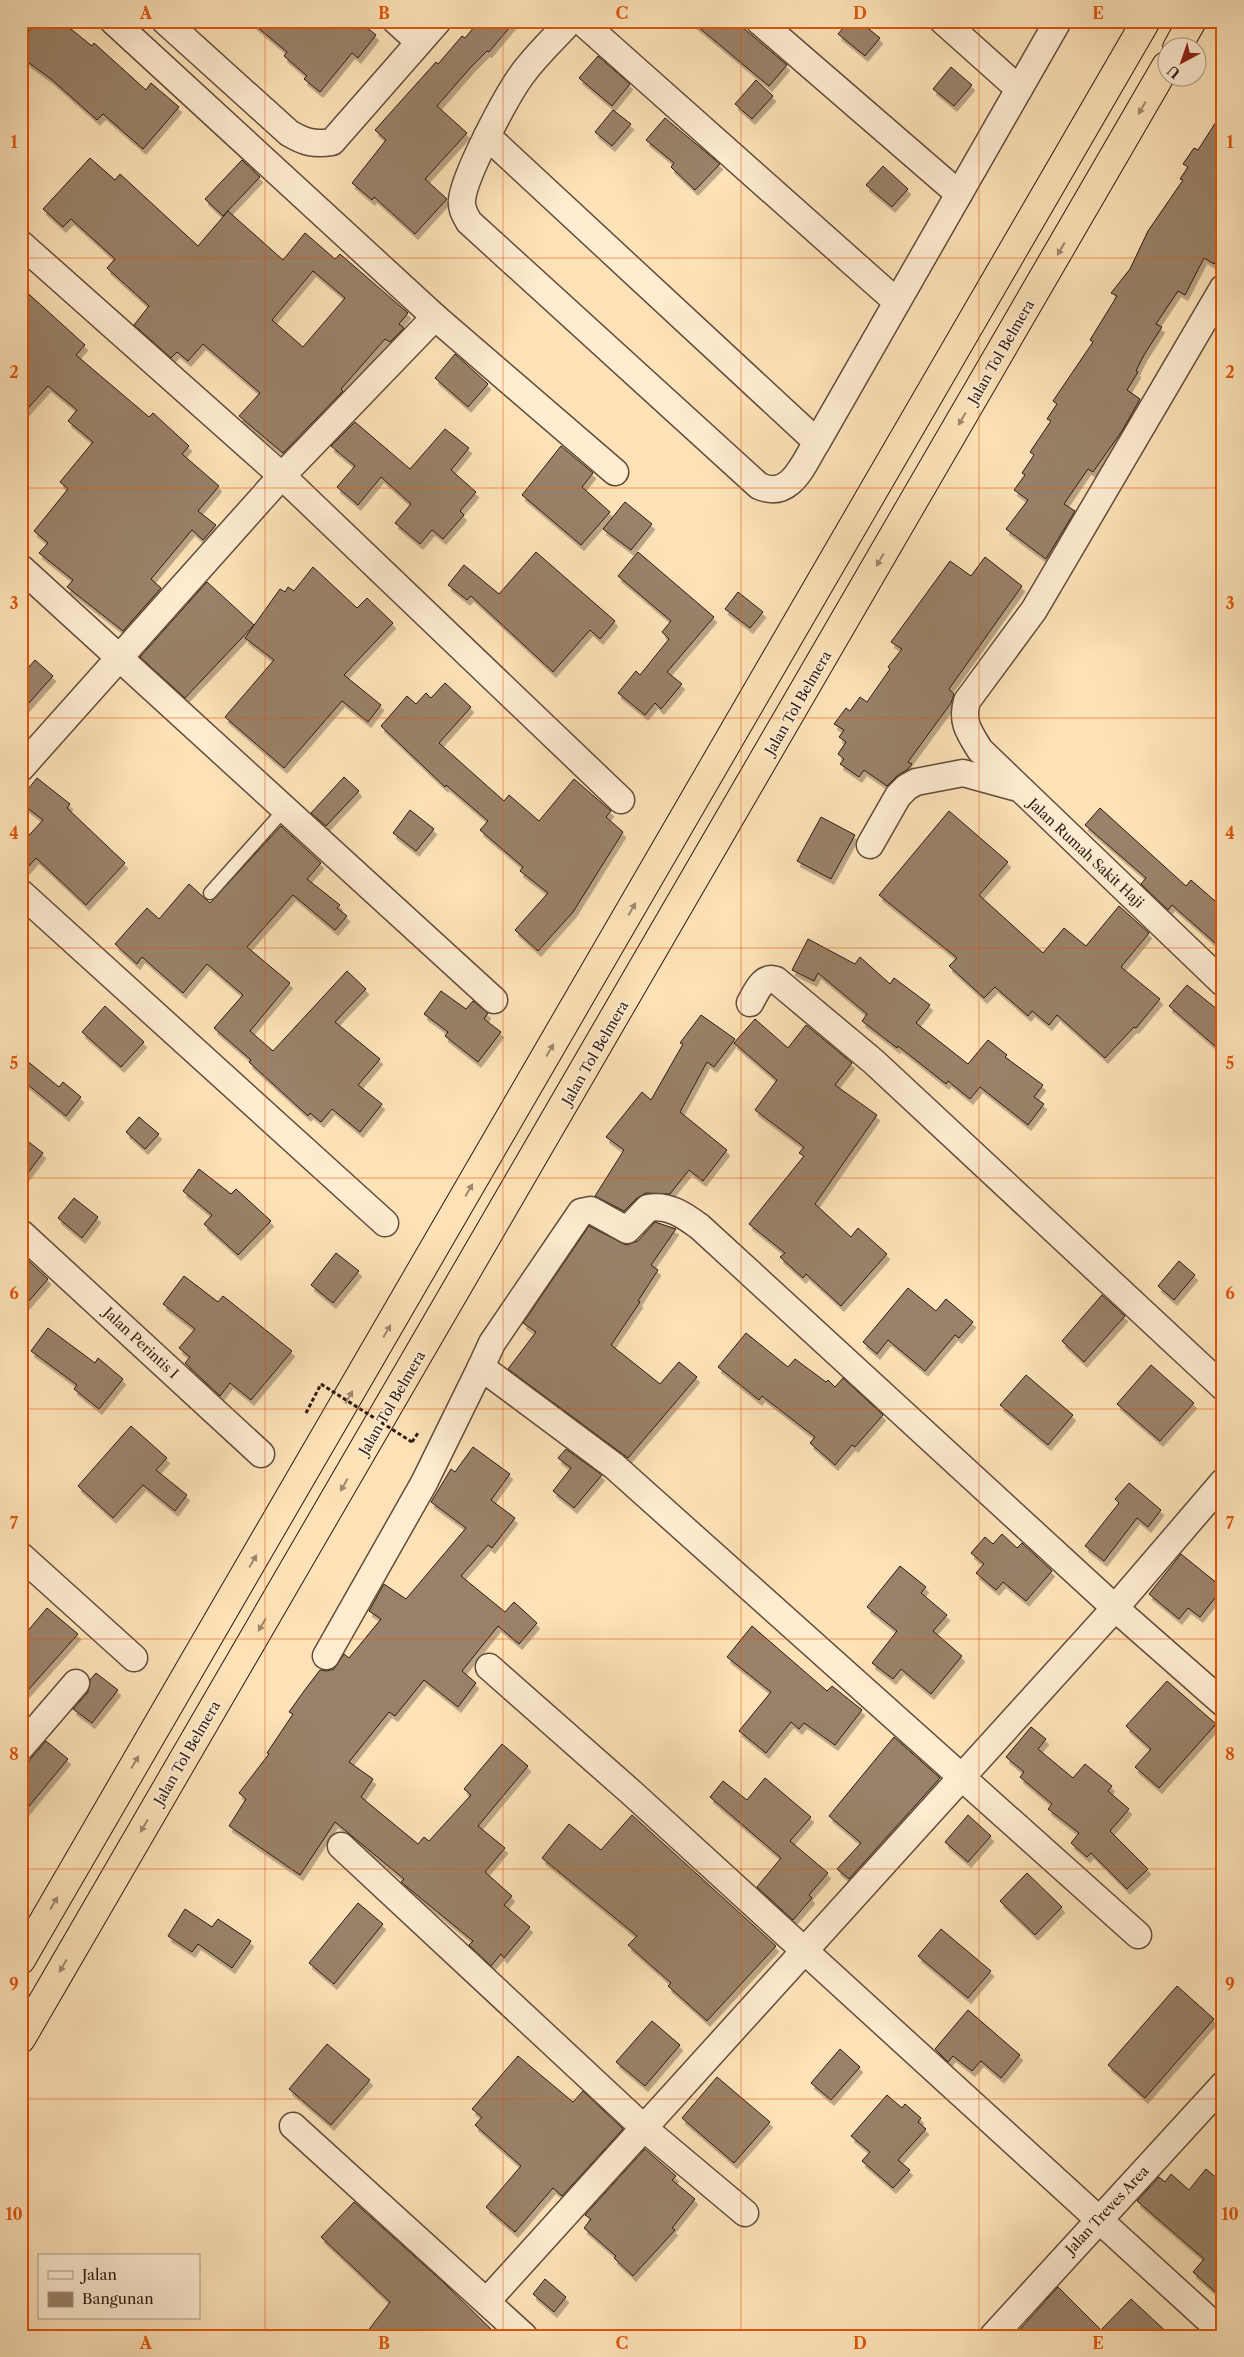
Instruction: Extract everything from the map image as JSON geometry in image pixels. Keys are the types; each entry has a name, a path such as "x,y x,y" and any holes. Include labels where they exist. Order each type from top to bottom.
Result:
{"highway":[{"path":"21,1960 1146,21"},
{"path":"1183,38 1192,21"},
{"name":"Jalan Tol Belmera","path":"21,2039 1156,83"}],"street":[{"path":"113,21 435,316 615,472"},
{"path":"165,21 289,133 302,141 316,145 332,142 438,21"},
{"path":"396,21 419,42"},
{"path":"570,21 521,76 487,136 462,200 463,211 469,222 759,486 776,490 785,487 817,442 1058,21"},
{"path":"580,21 897,302"},
{"path":"759,21 959,194"},
{"path":"943,21 1019,89"},
{"path":"487,136 817,442"},
{"path":"21,244 282,476 621,800"},
{"name":"Jalan Rumah Sakit Haji","path":"1223,288 1034,610 967,701 964,714 968,729 980,750 1223,983"},
{"path":"21,768 119,656 282,476 435,316"},
{"path":"21,568 494,1000"},
{"path":"870,845 898,796 907,786 916,782 963,773 984,777 1018,788"},
{"path":"21,893 385,1224"},
{"path":"750,1003 764,981 772,978 776,980 874,1062 1223,1387"},
{"path":"326,1656 424,1483 492,1343 580,1212 591,1210 627,1230 648,1208 665,1208 677,1212 700,1227 1114,1608 1223,1703"},
{"name":"Jalan Perintis I","path":"21,1233 261,1454"},
{"path":"482,1367 614,1466 1138,1935"},
{"path":"487,2301 645,2129 1114,1608 1223,1482"},
{"path":"21,1556 134,1658"},
{"path":"488,1667 633,1794 803,1952 1223,2332"},
{"path":"21,1747 76,1683"},
{"path":"341,1846 645,2129 745,2214"},
{"name":"Jalan Treves Area","path":"993,2336 1099,2218 1223,2085"},
{"path":"293,2126 524,2336"}],"lane":[{"path":"210,893 285,809"}],"path":[{"path":"321,1384 412,1442"}],"building":[{"path":"37,21 61,21 92,46 94,43 146,90 151,83 179,107 143,149 103,114 97,120 51,79 21,57 21,41"},
{"path":"250,21 359,21 376,35 358,58 352,53 320,92 304,79 307,76 284,56 287,52"},
{"path":"479,21 515,21 489,52 487,51 471,67 437,106 467,133 425,179 447,199 415,234 374,197 372,200 352,183 386,140 375,130 436,62 438,64 462,36 465,38"},
{"path":"691,21 735,21 787,65 769,86"},
{"path":"849,21 859,21 880,38 865,56 838,34"},
{"path":"598,56 630,84 612,106 579,78"},
{"path":"951,67 972,85 954,106 933,89"},
{"path":"756,80 773,96 752,119 735,104"},
{"path":"613,110 631,124 612,146 595,132"},
{"path":"1223,111 1223,250 1214,264 1204,258 1185,295 1178,291 1156,324 1162,327 1144,355 1136,371 1138,372 1127,390 1140,399 1122,431 1093,472 1088,469 1064,504 1075,511 1046,559 1006,529 1028,500 1014,490 1025,475 1022,473 1034,455 1030,452 1051,421 1047,419 1057,404 1053,401 1093,342 1090,340 1117,296 1111,293 1130,269 1148,231 1183,180 1180,179 1188,167 1183,164 1194,148 1198,150"},
{"path":"665,118 720,164 695,190 671,167 674,163 646,140"},
{"path":"90,158 115,180 120,174 198,246 228,211 283,260 305,233 335,259 340,254 408,313 399,324 404,328 390,342 385,339 341,389 343,391 283,453 239,416 260,393 203,344 188,361 177,352 171,358 134,325 149,306 107,268 115,259 71,219 63,227 43,209","holes":["313,271 345,298 303,347 272,320"]},
{"path":"242,160 260,177 223,216 205,199"},
{"path":"883,166 908,189 892,207 866,185"},
{"path":"21,287 85,345 76,355 149,417 153,413 189,446 182,454 219,486 198,511 216,525 203,540 192,530 151,579 161,588 123,631 67,587 73,580 39,553 48,543 34,531 68,489 60,482 93,442 68,421 77,410 48,386 21,416"},
{"path":"455,354 488,384 468,407 435,378"},
{"path":"355,422 410,469 445,429 469,448 451,470 476,492 460,511 464,515 443,539 432,530 420,544 395,523 411,504 381,477 358,505 337,487 355,466 331,446"},
{"path":"561,446 593,473 582,487 610,512 581,545 522,495"},
{"path":"625,502 652,524 631,550 603,529"},
{"path":"536,552 615,621 600,639 590,630 553,672 471,596 467,600 448,585 464,565 499,594"},
{"path":"638,552 714,617 667,672 682,684 661,709 655,703 645,715 618,693 636,671 640,675 669,639 662,632 671,621 618,576"},
{"path":"985,557 1022,586 949,689 954,694 951,703 908,762 912,764 908,769 887,786 864,770 859,777 840,764 844,759 838,754 846,742 839,737 844,730 834,724 846,708 850,711 860,697 867,702 890,669 888,667 902,649 891,642 950,561 971,576"},
{"path":"313,567 357,608 367,598 393,623 344,675 381,705 368,722 342,701 284,768 225,717 274,660 245,638 280,589 285,592 288,587 294,591"},
{"path":"207,582 254,625 185,698 140,657"},
{"path":"738,592 763,612 750,628 725,609"},
{"path":"35,660 53,676 21,712 21,676"},
{"path":"445,683 471,707 439,743 504,801 509,795 539,821 574,779 611,811 606,817 623,832 573,912 538,951 515,930 548,893 520,871 523,867 480,830 488,821 446,785 445,787 381,726 407,696 416,704 426,693 431,698"},
{"path":"344,777 359,791 326,826 311,813"},
{"path":"37,778 70,804 67,808 125,863 86,905 36,858 21,875 21,844 43,820 21,803 21,798"},
{"path":"1100,808 1186,886 1191,880 1223,908 1223,950 1172,905 1168,910 1141,884 1146,878 1085,825"},
{"path":"410,810 434,829 416,851 393,833"},
{"path":"949,811 1008,862 979,895 1043,953 1064,928 1086,946 1119,906 1149,933 1121,967 1160,999 1136,1028 1134,1027 1105,1058 1057,1015 1049,1025 1032,1011 1028,1016 995,987 984,998 949,966 957,958 879,895"},
{"path":"821,817 855,835 831,879 797,861"},
{"path":"281,826 321,863 307,879 340,905 337,908 347,916 335,930 293,895 247,947 290,983 250,1031 273,1051 347,971 366,989 335,1022 380,1059 358,1085 382,1104 360,1132 332,1109 321,1122 310,1113 308,1116 249,1062 251,1060 214,1028 243,995 207,964 183,993 142,957 137,964 115,944 147,908 159,919 189,884 210,903"},
{"path":"808,939 855,964 860,957 890,984 894,978 930,1005 916,1023 968,1064 988,1040 1007,1055 1005,1057 1043,1085 1034,1097 1044,1104 1028,1125 980,1087 970,1099 948,1081 946,1084 898,1046 897,1048 862,1021 867,1014 818,973 814,981 792,970"},
{"path":"1187,985 1223,1014 1223,1053 1169,1006"},
{"path":"441,991 466,1009 473,1001 488,1013 484,1019 501,1032 478,1062 445,1036 448,1032 424,1014"},
{"path":"105,1006 144,1042 121,1067 82,1032"},
{"path":"701,1015 735,1039 714,1067 707,1062 680,1112 727,1150 703,1181 689,1170 670,1194 646,1193 637,1198 624,1211 595,1196 624,1150 606,1137 642,1092 651,1100 683,1044 680,1043"},
{"path":"755,1019 788,1048 806,1025 852,1063 835,1085 877,1115 815,1204 851,1237 858,1228 887,1254 841,1306 806,1274 803,1278 780,1257 785,1253 749,1224 804,1156 799,1153 804,1147 755,1110 777,1080 734,1043"},
{"path":"21,1056 59,1087 63,1082 81,1097 66,1116 21,1079"},
{"path":"139,1117 159,1134 145,1149 126,1132"},
{"path":"21,1136 43,1153 21,1182"},
{"path":"199,1169 231,1194 236,1189 271,1221 238,1255 204,1224 212,1215 183,1191"},
{"path":"74,1198 98,1217 82,1238 58,1218"},
{"path":"655,1222 676,1229 651,1265 658,1270 638,1301 640,1302 611,1345 660,1384 679,1362 697,1377 628,1458 508,1369 536,1332 523,1323 589,1226 626,1245 638,1241"},
{"path":"336,1253 359,1271 333,1303 311,1285"},
{"path":"21,1254 48,1279 21,1310"},
{"path":"1179,1261 1195,1275 1174,1300 1158,1286"},
{"path":"184,1276 218,1302 223,1296 292,1351 251,1400 230,1383 220,1396 185,1363 190,1357 179,1348 195,1329 163,1304"},
{"path":"908,1288 936,1311 946,1299 973,1322 959,1338 955,1335 925,1371 888,1340 877,1354 863,1342"},
{"path":"1102,1295 1125,1316 1084,1362 1062,1341"},
{"path":"48,1328 95,1363 98,1358 123,1379 99,1409 74,1389 77,1385 31,1351"},
{"path":"746,1333 788,1367 795,1359 826,1382 828,1380 835,1387 843,1378 883,1415 855,1447 852,1445 835,1465 810,1443 815,1437 762,1396 759,1400 718,1367"},
{"path":"1151,1365 1194,1403 1160,1441 1117,1404"},
{"path":"1026,1375 1073,1415 1048,1445 1000,1405"},
{"path":"131,1426 167,1458 156,1470 187,1495 175,1511 143,1485 113,1518 78,1486"},
{"path":"473,1447 510,1474 491,1500 515,1518 492,1548 488,1545 461,1576 505,1612 514,1602 537,1623 519,1644 498,1626 462,1671 476,1683 458,1707 424,1680 395,1716 389,1712 349,1762 373,1779 361,1797 418,1844 424,1837 429,1841 471,1795 464,1789 502,1744 528,1766 478,1826 505,1848 485,1872 512,1896 504,1905 530,1927 504,1958 501,1954 491,1966 469,1945 473,1941 401,1882 404,1879 335,1822 300,1875 229,1826 246,1799 239,1793 269,1754 267,1753 293,1714 289,1712 304,1691 320,1670 334,1669 344,1654 349,1658 381,1619 369,1611 384,1584 406,1599 466,1528 431,1502 451,1469 455,1472"},
{"path":"566,1449 602,1475 574,1508 553,1491 571,1468 558,1458"},
{"path":"1129,1483 1161,1510 1148,1527 1137,1518 1104,1561 1085,1546 1119,1503 1115,1499"},
{"path":"1002,1534 1017,1548 1022,1543 1052,1571 1026,1601 1003,1582 996,1590 976,1573 984,1564 971,1553 985,1537 993,1544"},
{"path":"1181,1554 1223,1588 1200,1617 1188,1608 1179,1619 1149,1594"},
{"path":"900,1566 926,1587 921,1593 947,1615 933,1631 962,1656 931,1694 901,1669 893,1679 872,1663 897,1631 867,1607"},
{"path":"47,1608 78,1634 21,1698 21,1639"},
{"path":"752,1626 827,1691 832,1686 862,1710 835,1745 804,1723 799,1729 791,1722 766,1753 739,1731 771,1692 727,1657"},
{"path":"96,1673 118,1690 92,1723 73,1709 88,1692 90,1680"},
{"path":"1167,1681 1216,1724 1159,1788 1135,1767 1151,1749 1126,1726"},
{"path":"1031,1727 1046,1739 1038,1749 1073,1778 1085,1764 1112,1786 1108,1791 1129,1809 1110,1831 1148,1869 1127,1889 1091,1853 1087,1857 1071,1843 1079,1833 1048,1809 1052,1804 1020,1777 1024,1772 1006,1757"},
{"path":"894,1737 940,1778 849,1879 837,1869 861,1843 829,1816"},
{"path":"46,1741 68,1759 21,1816 21,1770"},
{"path":"765,1778 811,1817 790,1841 828,1873 809,1895 812,1898 793,1920 757,1887 781,1858 710,1797 723,1781 747,1800"},
{"path":"632,1815 776,1946 707,2021 668,1986 671,1983 628,1945 637,1936 542,1858 569,1824 601,1850"},
{"path":"968,1815 991,1836 968,1862 945,1842"},
{"path":"1027,1873 1062,1907 1035,1935 1000,1901"},
{"path":"358,1903 383,1924 334,1984 309,1963"},
{"path":"185,1909 212,1927 218,1919 251,1941 232,1968 198,1944 192,1952 168,1936"},
{"path":"941,1929 991,1971 968,1998 918,1956"},
{"path":"1177,1986 1214,2019 1145,2098 1108,2065"},
{"path":"968,2010 1020,2055 1001,2078 981,2061 972,2071 953,2056 948,2062 935,2049"},
{"path":"652,2021 680,2045 645,2086 616,2062"},
{"path":"327,2044 370,2080 331,2125 289,2089"},
{"path":"840,2049 860,2067 831,2100 811,2083"},
{"path":"518,2056 573,2102 583,2091 623,2129 562,2196 553,2188 515,2232 486,2207 521,2166 475,2125 482,2117 472,2109"},
{"path":"717,2077 770,2122 734,2163 682,2118"},
{"path":"887,2095 902,2108 905,2104 921,2118 918,2122 926,2129 898,2160 910,2170 893,2188 862,2161 870,2152 851,2136"},
{"path":"645,2149 676,2176 672,2180 695,2199 672,2228 675,2230 633,2276 614,2258 616,2256 584,2228 591,2219 585,2215"},
{"path":"1206,2169 1223,2183 1223,2299 1193,2272 1204,2259 1137,2201 1159,2177 1165,2182 1171,2174 1189,2190"},
{"path":"354,2202 444,2283 498,2336 364,2336 390,2302 321,2237"},
{"path":"545,2279 566,2297 554,2312 533,2294"},
{"path":"1058,2287 1101,2330 1131,2299 1171,2336 1014,2336"}]}
